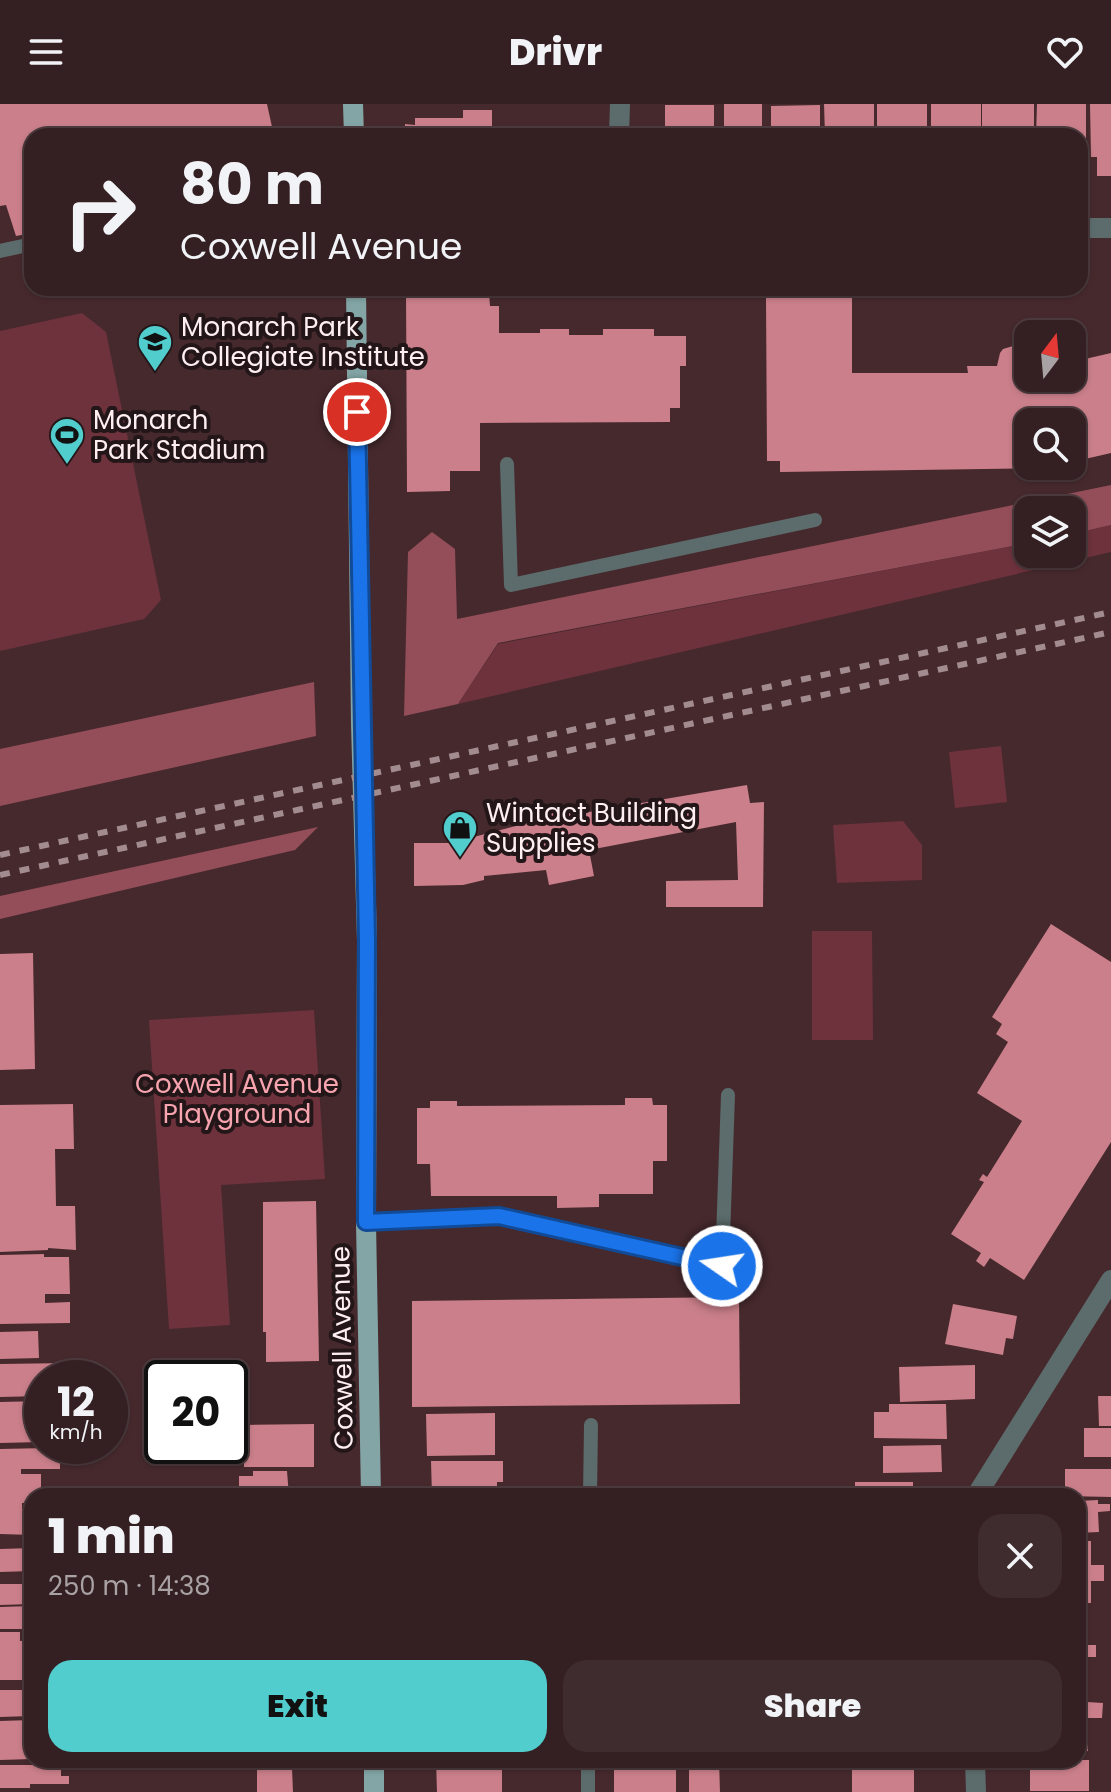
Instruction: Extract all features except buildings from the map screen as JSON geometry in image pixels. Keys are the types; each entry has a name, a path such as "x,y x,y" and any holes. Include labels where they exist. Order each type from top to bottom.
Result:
{"main road":[{"path":"353,104 354,128"},
{"name":"Coxwell Avenue","path":"356,296 361,737 367,940 366,1222 371,1488"},
{"path":"374,1768 374,1792"}],"street":[{"path":"619,128 620,104"},
{"path":"1088,228 1111,228"},
{"path":"981,1488 1111,1280"},
{"path":"975,1768 976,1792"}],"lane":[{"path":"0,251 24,246"},
{"path":"507,464 511,585 815,520"},
{"path":"366,1222 499,1216 722,1266 728,1095"},
{"path":"590,1488 591,1425"},
{"path":"588,1768 588,1792"}],"green space":[{"name":"Monarch Park Stadium","path":"82,313 106,332 161,600 144,619 0,651 0,331"},
{"path":"1111,525 1111,552 1086,558 1086,531"},
{"path":"1014,546 1014,568 1042,568 458,704 498,644"},
{"path":"1001,746 1007,802 955,808 949,752"},
{"path":"903,821 922,845 922,880 837,883 833,825"},
{"path":"812,931 872,931 873,1040 812,1040"},
{"name":"Coxwell Avenue Playground","path":"314,1010 325,1179 221,1185 230,1325 169,1329 149,1020"}],"shaded area":[{"path":"1111,485 1111,525 1086,531 1086,496 1057,496"},
{"path":"1014,505 1014,546 498,643 458,704 404,716 408,552 432,532 455,549 457,619"},
{"path":"314,682 316,736 0,806 0,749"},
{"path":"318,827 295,850 0,919 0,896"}],"railway":[{"path":"0,855 1111,612"},
{"path":"0,875 1111,632"}],"place":[{"name":"Monarch Park Collegiate Institute","path":"155,373"},
{"name":"Monarch Park Stadium","path":"67,466"},
{"name":"Wintact Building Supplies","path":"460,859"}],"route":[{"path":"357,412 367,940 366,1222 499,1216 722,1266"}]}
